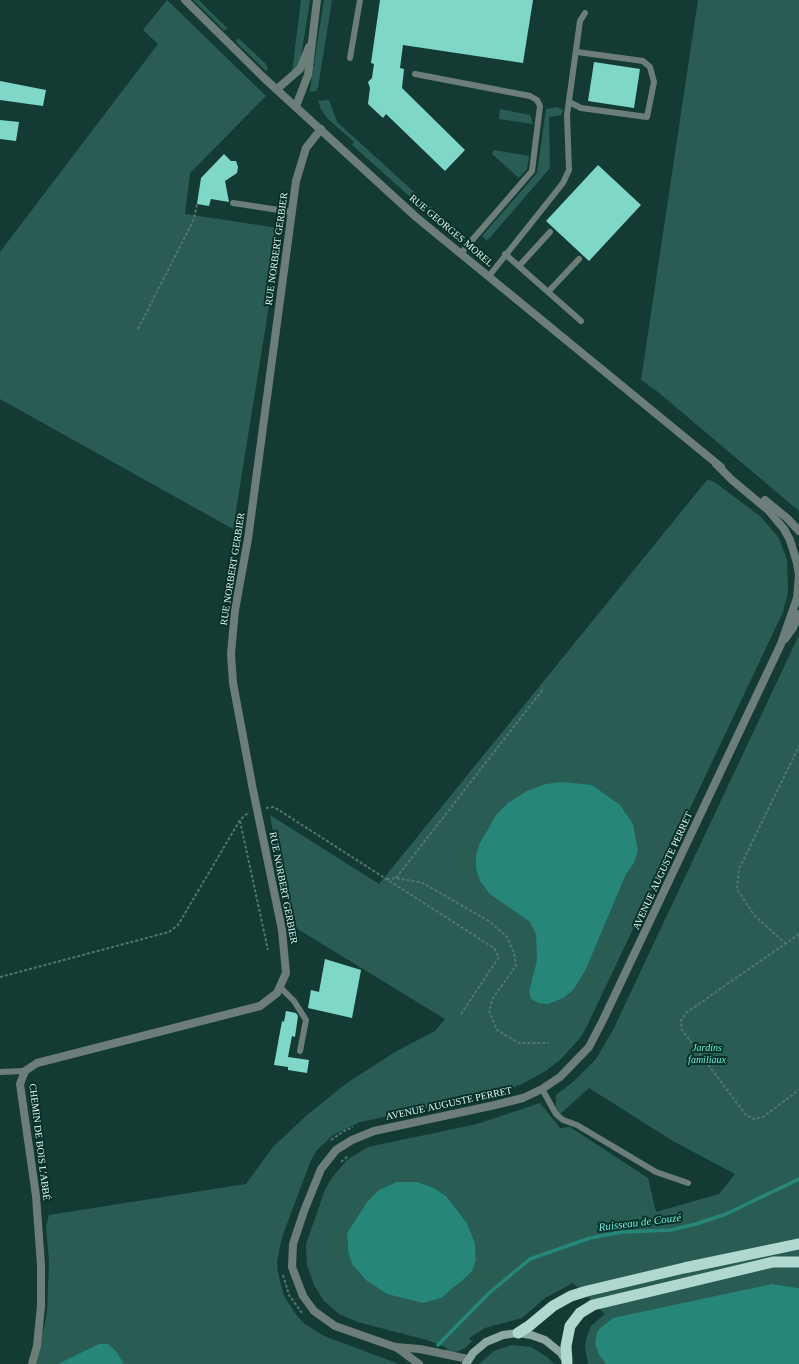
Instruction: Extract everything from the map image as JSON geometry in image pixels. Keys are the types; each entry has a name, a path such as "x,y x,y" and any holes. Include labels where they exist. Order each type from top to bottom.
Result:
{"highway":[{"path":"518,1333 530,1326 556,1304 587,1291 684,1268 799,1244"},
{"path":"567,1363 566,1346 570,1326 580,1313 593,1305 773,1262 799,1262"}],"main road":[{"path":"467,1362 479,1347 492,1338 518,1333 531,1335 545,1340 561,1353 567,1363"}],"street":[{"name":"RUE GEORGES MOREL","path":"185,0 277,89 410,212 716,464 732,480 768,510 777,519 790,540 798,563"},
{"path":"296,106 308,75 311,61 311,40 317,0"},
{"path":"277,89 300,69 311,40"},
{"name":"RUE NORBERT GERBIER","path":"281,988 286,965 282,930 253,790 233,683 231,654 235,610 248,539 296,181 306,148 321,129"},
{"name":"RUE GEORGES MOREL","path":"716,464 735,476 775,508 799,531"},
{"name":"AVENUE AUGUSTE PERRET","path":"467,1362 420,1349 395,1347 335,1326 314,1311 303,1296 292,1266 293,1244 309,1196 321,1169 336,1150 352,1140 374,1131 523,1098 542,1089 560,1077 589,1047 781,644 797,598 799,575 798,563"},
{"name":"AVENUE AUGUSTE PERRET","path":"781,644 793,628 799,614"},
{"name":"CHEMIN DE BOIS L'ABBÉ","path":"32,1364 37,1346 41,1306 41,1265 36,1196 20,1084 25,1071 37,1063 260,1006 272,998 281,988"},
{"name":"AVENUE AUGUSTE PERRET","path":"395,1347 419,1364"}],"lane":[{"path":"350,58 360,0"},
{"path":"489,276 563,183 569,170 567,115 577,52 580,21 585,13"},
{"path":"569,102 581,108 648,117 654,82 650,67 643,61 577,52"},
{"path":"415,74 530,96 536,100 540,106 532,171 461,253"},
{"path":"233,203 292,212"},
{"path":"519,266 550,232"},
{"path":"505,254 581,321"},
{"path":"548,292 579,259"},
{"path":"281,988 294,1001 306,1020 300,1051"},
{"path":"0,1072 25,1071"},
{"path":"542,1089 556,1114 563,1120 577,1125 656,1172 688,1183"}],"path":[{"path":"138,329 194,219 197,204"},
{"path":"396,878 544,688"},
{"path":"786,944 754,915 737,889 739,869 799,746"},
{"path":"240,820 268,950"},
{"path":"387,880 396,878 423,883 490,922 506,937 514,953 516,966 493,998 489,1011 497,1030 519,1043 549,1043"},
{"path":"799,934 686,1013 680,1021 682,1030 746,1115 754,1119 763,1117 799,1090"},
{"path":"326,1145 344,1131 355,1126"},
{"path":"338,1166 350,1154"},
{"path":"283,1274 289,1295 306,1318"}],"green space":[{"path":"167,0 266,96 190,173 185,214 278,228 279,243 233,529 0,399 0,252 158,44 143,30"},
{"path":"193,0 199,0 228,29 224,30"},
{"path":"301,0 310,0 300,63 292,73"},
{"path":"324,0 332,0 318,87 316,91 310,92 313,66 315,65"},
{"path":"698,0 799,0 799,511 658,392 641,380"},
{"path":"238,38 266,64 268,69 266,71 238,44 236,41"},
{"path":"329,100 337,122 424,201 492,259 487,260 416,202 352,145 354,142 327,118 321,109 318,101"},
{"path":"557,107 563,110 561,115 549,117 550,168 487,241 482,236 537,173 546,109"},
{"path":"500,109 530,115 533,124 499,119"},
{"path":"494,150 529,156 527,169 519,178 492,154"},
{"path":"707,480 713,481 760,516 779,538 787,560 788,592 783,612 587,1026 580,1038 560,1060 544,1072 520,1085 493,1094 360,1122 333,1135 317,1150 311,1160 282,1237 277,1261 278,1273 284,1296 297,1316 305,1324 324,1336 399,1364 36,1364 47,1313 49,1261 46,1226 49,1215 246,1184 273,1147 307,1115 347,1083 395,1052 435,1031 445,1019 291,925 270,815 379,884"},
{"name":"Jardins familiaux","path":"799,635 799,1288 772,1284 597,1330 595,1344 599,1355 606,1364 588,1364 585,1347 586,1339 591,1326 605,1314 573,1283 545,1298 522,1318 485,1328 469,1338 472,1341 465,1348 456,1352 445,1351 447,1348 430,1341 358,1322 339,1314 324,1301 314,1285 307,1265 306,1244 325,1190 331,1179 347,1160 368,1147 477,1124 540,1103 560,1128 570,1127 648,1178 656,1212 719,1194 735,1174 673,1141 589,1088 559,1115 556,1107 556,1095 573,1082 596,1059 613,1030","holes":["418,1182 434,1188 446,1196 467,1223 475,1243 476,1260 464,1279 441,1298 348,1251 347,1233 367,1202"]},
{"path":"512,1345 531,1347 547,1357 554,1364 479,1364 494,1351"}],"shaded area":[{"path":"562,782 592,785 620,805 633,824 638,851 634,863 626,874 585,971 573,990 563,998 548,1004 539,1003 531,999 529,992 537,960 536,934 530,922 490,894 480,881 476,868 476,855 480,843 496,815 508,803 527,791 546,784"},
{"path":"397,1182 418,1182 434,1188 446,1196 467,1223 475,1243 476,1260 472,1271 441,1298 423,1303 387,1294 366,1280 352,1264 348,1251 347,1233 367,1202 379,1190"},
{"path":"772,1284 799,1288 799,1364 606,1364 599,1355 595,1344 597,1331 613,1318"},
{"path":"99,1344 108,1344 116,1351 124,1364 58,1364"}],"building":[{"path":"380,0 533,0 523,63 403,45 400,68 404,69 402,88 465,150 445,171 386,114 383,118 368,104 370,88 368,82 372,78 374,64 371,63"},
{"path":"594,62 640,69 634,108 588,101"},
{"path":"0,81 46,90 43,106 0,100"},
{"path":"0,120 19,122 16,141 0,139"},
{"path":"224,154 231,161 236,161 238,167 237,173 225,181 229,202 211,199 209,206 197,204 201,178"},
{"path":"598,165 641,205 589,261 546,221"},
{"path":"325,959 361,970 352,1018 308,1008 311,990 319,992"},
{"path":"286,1011 296,1013 298,1016 295,1037 292,1036 288,1057 309,1060 307,1073 288,1070 288,1067 274,1065 282,1021 284,1022"}],"waterway":[{"name":"Ruisseau de Couzé","path":"438,1345 489,1293 530,1259 590,1238 622,1232 671,1230 696,1224 726,1214 799,1179"}]}
